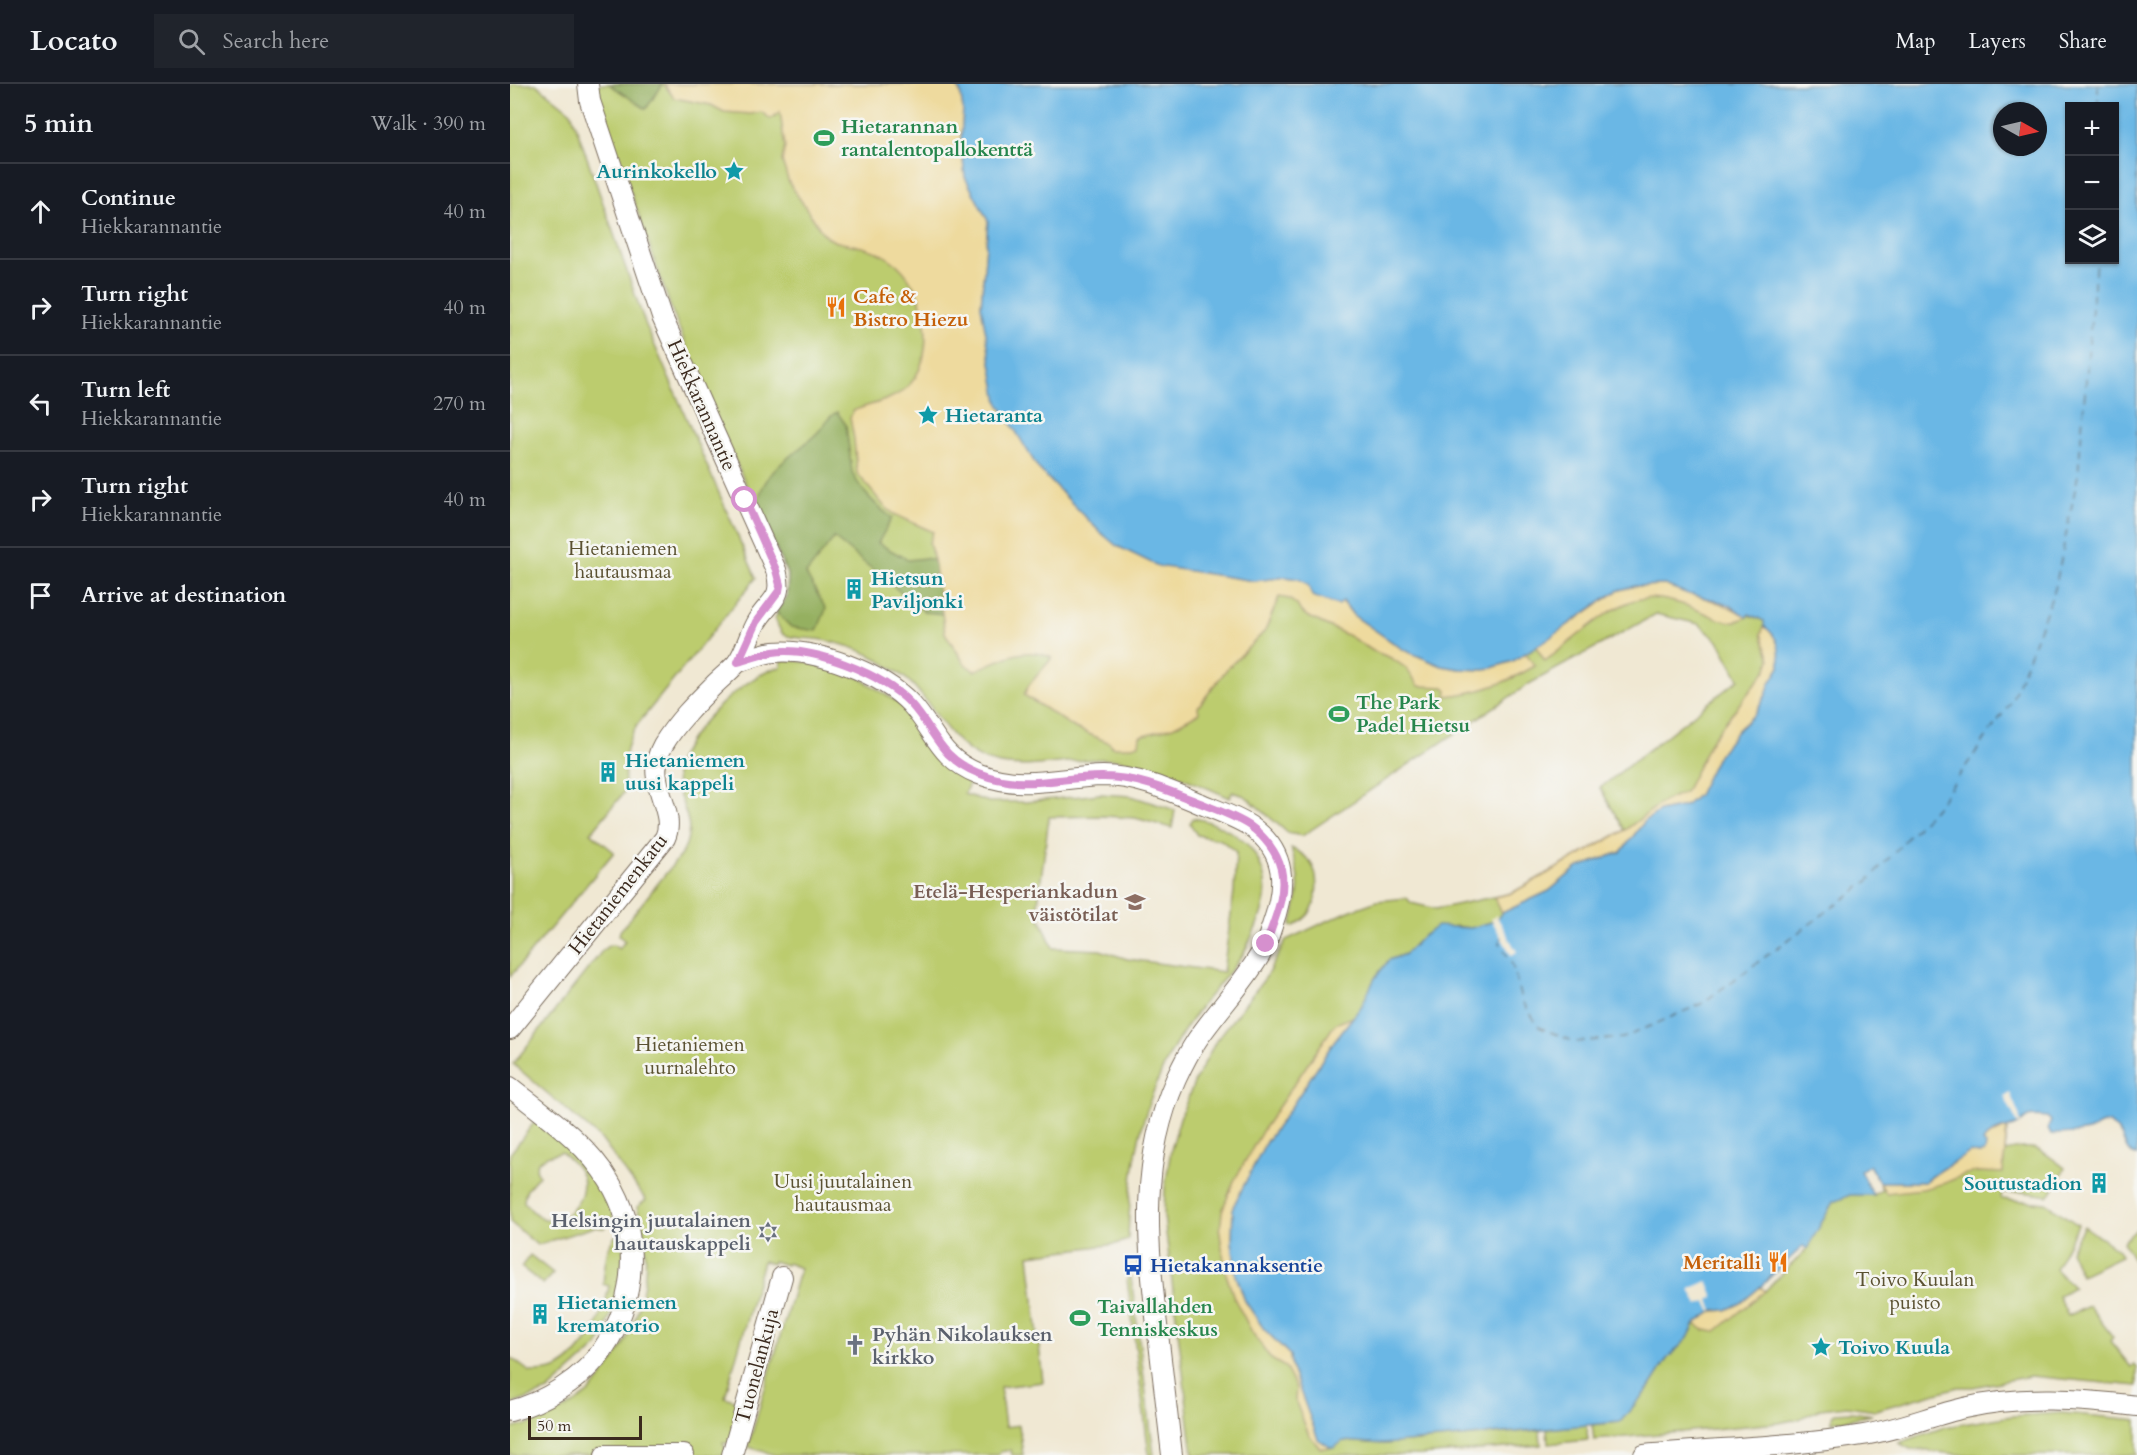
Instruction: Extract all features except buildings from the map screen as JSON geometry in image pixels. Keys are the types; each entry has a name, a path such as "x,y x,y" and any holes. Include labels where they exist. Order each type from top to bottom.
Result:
{"street":[{"name":"Hiekkarannantie","path":"588,84 590,101 662,317 772,562 780,585 779,591 756,622 738,662"},
{"path":"738,662 778,652 820,656 841,662 885,684 909,702 940,747 954,759 980,774 997,779 1037,783 1103,776 1133,779 1229,815 1250,826 1263,837 1274,852 1281,867 1282,893 1265,947 1195,1042 1177,1078 1157,1133 1150,1178 1149,1262 1172,1455"},
{"name":"Hietaniemenkatu","path":"510,1029 665,838 668,825 656,780 656,763 663,745 695,704 738,662"},
{"path":"510,1087 582,1146 599,1165 611,1183 624,1212 632,1252 630,1283 620,1317 603,1350 579,1374 551,1396 510,1411"},
{"name":"Tuonelankuja","path":"732,1455 782,1277"},
{"path":"1644,1455 1863,1435 1957,1410 1998,1402 2050,1399 2137,1406"},
{"path":"605,1455 684,1455"}],"green space":[{"name":"Hietaniemen hautausmaa","path":"536,84 571,112 645,323 756,578 637,725 625,757 625,791 591,833 614,852 510,977 510,86"},
{"path":"593,84 955,84 1038,468 1100,532 1192,571 1513,661 1635,586 1665,585 1765,621 1780,658 1698,795 1495,921 1471,928 1455,926 1422,937 1405,954 1389,960 1375,978 1361,1007 1335,1040 1343,1441 1384,1444 1540,1430 1541,1445 1420,1455 1193,1455 1164,1216 1165,1187 1171,1150 1180,1118 1194,1083 1216,1041 1266,977 1286,940 1349,911 1377,901 1407,898 1411,903 1436,909 1512,893 1625,831 1600,788 1739,679 1719,642 1699,624 1656,614 1529,684 1302,836 1288,833 1245,796 1232,792 1230,798 1185,779 1136,763 1105,759 1020,766 992,762 979,757 957,740 912,684 869,654 823,640 786,636 780,631 775,618 787,596 788,576 717,421 672,311"},
{"path":"609,84 663,84 646,109"},
{"path":"837,412 846,425 852,472 855,479 869,498 892,518 878,543 908,560 925,558 934,560 942,614 925,612 834,538 806,574 826,609 817,631 791,627 776,612 787,596 788,576 759,510 760,494 777,467 812,438"},
{"path":"782,660 808,662 860,678 905,707 950,769 971,780 964,794 989,802 1026,802 1100,794 1131,796 1175,810 1172,828 1135,818 1049,817 1037,911 1053,948 1100,950 1127,959 1223,972 1234,892 1236,852 1221,840 1197,835 1190,824 1193,818 1225,829 1241,839 1252,850 1259,861 1265,882 1266,893 1261,914 1243,954 1187,1026 1158,1080 1144,1119 1135,1158 1128,1240 1116,1244 1029,1255 1043,1382 1000,1387 1005,1427 1019,1425 1023,1455 1012,1455 1011,1450 1000,1452 998,1455 775,1455 748,1447 800,1268 787,1263 786,1265 773,1261 772,1264 763,1261 725,1397 743,1403 731,1444 723,1442 727,1455 510,1455 510,1429 551,1416 588,1393 616,1357 627,1337 642,1295 645,1251 643,1229 637,1207 646,1200 601,1139 513,1064 602,951 613,945 619,949 625,941 619,936 620,931 683,852 689,830 676,776 679,761 687,745 715,710 750,681 767,671 781,667"},
{"path":"1291,848 1308,860 1313,867 1316,881 1316,896 1312,909 1306,918 1293,927 1291,926 1298,879"},
{"path":"536,1120 569,1145 593,1170 617,1211 604,1228 594,1227 537,1245 510,1222 510,1154","holes":["561,1152 581,1173 582,1193 574,1208 561,1218 545,1219 524,1202 525,1193 539,1175 536,1169 538,1162 547,1156"]},
{"name":"Toivo Kuulan puisto","path":"2007,1127 2005,1151 2038,1149 2065,1168 2049,1196 2023,1192 2002,1193 2001,1199 2046,1203 2078,1225 2055,1269 2073,1287 2058,1296 2068,1316 2089,1306 2113,1337 2110,1341 2131,1367 2135,1365 2137,1368 2137,1386 2030,1376 1973,1387 1958,1387 1876,1410 1847,1406 1820,1409 1799,1419 1778,1423 1594,1440 1592,1425 1620,1422 1648,1389 1667,1359 1688,1338 1695,1324 1741,1303 1760,1287 1765,1291 1807,1249 1833,1202 1850,1195 1873,1195 1882,1190 1879,1182 1925,1182"},
{"path":"2084,1226 2118,1250 2121,1256 2081,1275 2070,1250"},
{"path":"2137,1229 2137,1269 2136,1269 2123,1242"},
{"path":"623,1230 624,1282 598,1346 548,1391 510,1405 510,1357 530,1372 544,1372 558,1368 568,1361 585,1343 598,1321 607,1297 609,1286 603,1284 609,1247 617,1234"},
{"path":"530,1255 553,1273 543,1284 521,1267"},
{"path":"1131,1277 1154,1455 1149,1455 1127,1279"},
{"path":"1851,1412 1872,1415 1832,1422 1832,1416 1835,1413"},
{"path":"2062,1413 2137,1420 2137,1455 1965,1455 1910,1449 1899,1443 1945,1427 2012,1416"},
{"path":"1586,1425 1588,1440 1548,1444 1547,1429"}],"sand":[{"name":"Hietaranta","path":"664,84 955,84 960,91 963,109 961,141 965,177 988,221 981,306 1038,468 1100,532 1192,571 1254,581 1286,577 1299,579 1342,601 1353,615 1404,650 1442,666 1485,670 1513,661 1526,653 1535,666 1492,686 1446,696 1447,690 1444,687 1419,686 1406,668 1391,658 1309,617 1289,599 1279,597 1265,631 1227,669 1198,707 1199,713 1173,727 1140,736 1139,744 1129,747 1112,747 1110,743 1075,728 1024,695 1029,685 1052,658 1042,654 1022,653 974,671 964,663 945,633 934,560 929,543 933,532 894,514 884,506 857,473 850,418 853,411 885,400 904,390 916,377 923,360 926,342 925,323 921,304 913,286 903,271 887,257 866,248 835,241 823,233 789,183 782,161 785,147 780,112 771,119 761,112 751,114 724,112 711,105 674,98"},
{"path":"1665,585 1717,602 1747,617 1728,621 1675,602 1640,599 1610,612 1545,661 1536,647 1619,590 1635,586"},
{"path":"1764,626 1778,644 1780,667 1755,714 1738,730 1717,757 1698,795 1685,806 1660,811 1645,821 1621,852 1577,868 1549,891 1502,913 1494,897 1512,893 1625,830 1664,801 1685,792 1712,739 1767,669 1770,659 1761,634"},
{"path":"1353,1017 1266,1142 1233,1207 1232,1241 1236,1275 1245,1301 1264,1329 1290,1355 1291,1366 1330,1448 1320,1448 1309,1435 1295,1400 1296,1388 1285,1367 1271,1359 1252,1332 1234,1298 1226,1274 1220,1234 1222,1211 1234,1181 1264,1128 1335,1024"},
{"path":"2007,1127 2003,1173 1966,1174 1923,1189 1886,1193 1879,1182 1925,1182 1970,1152 1979,1154 1985,1138"},
{"path":"1760,1287 1765,1291 1715,1332 1704,1330 1695,1324 1713,1311 1726,1310 1741,1303"}],"water":[{"path":"955,84 2137,84 2137,1155 2128,1150 2120,1133 2109,1123 2083,1132 2051,1134 2048,1128 2051,1121 2047,1117 2032,1116 1989,1135 1983,1142 1986,1145 1985,1152 1979,1154 1970,1152 1925,1182 1879,1182 1869,1165 1860,1171 1873,1195 1850,1195 1833,1202 1807,1249 1803,1246 1741,1303 1726,1310 1713,1311 1695,1324 1688,1338 1667,1359 1648,1389 1620,1422 1384,1444 1343,1441 1334,1448 1318,1439 1291,1366 1290,1355 1264,1329 1245,1301 1236,1275 1232,1241 1233,1207 1266,1142 1335,1040 1361,1007 1375,978 1389,960 1405,954 1437,926 1471,928 1495,921 1502,913 1549,891 1577,868 1621,852 1645,821 1660,811 1685,806 1698,795 1717,757 1738,730 1755,714 1766,695 1780,667 1778,644 1764,626 1764,621 1749,614 1747,617 1731,606 1665,585 1635,586 1619,590 1607,597 1513,661 1485,670 1460,669 1442,666 1404,650 1353,615 1343,601 1339,605 1312,596 1308,585 1299,579 1286,577 1254,581 1158,566 1117,546 1100,532 1038,468 998,402 981,306 988,221 965,177 961,141 963,109 960,91"}],"pier":[{"path":"1496,915 1517,952 1511,955 1491,919"},
{"path":"2010,1093 2020,1117 2021,1123 2018,1124 2004,1096"},
{"path":"1707,1281 1714,1297 1709,1300 1713,1311 1711,1312 1706,1302 1698,1305 1690,1289"}],"ferry route":[{"path":"2098,84 2098,102"},
{"path":"1501,937 1500,943 1512,964 1523,1002 1539,1027 1575,1042 1623,1038 1701,1004 1867,882 1942,800 2011,702 2055,589 2078,475 2096,264"}],"place":[{"name":"Hietarannan rantalentopallokenttä","path":"824,138"},
{"name":"Aurinkokello","path":"734,171"},
{"name":"Cafe & Bistro Hiezu","path":"836,307"},
{"name":"Hietaranta","path":"928,415"},
{"name":"Hietsun Paviljonki","path":"854,589"},
{"name":"The Park Padel Hietsu","path":"1339,714"},
{"name":"Hietaniemen uusi kappeli","path":"608,772"},
{"name":"Etelä-Hesperiankadun väistötilat","path":"1135,902"},
{"name":"Soutustadion","path":"2099,1183"},
{"name":"Helsingin juutalainen hautauskappeli","path":"768,1232"},
{"name":"Meritalli","path":"1778,1262"},
{"name":"Hietakannaksentie","path":"1133,1265"},
{"name":"Hietaniemen krematorio","path":"540,1314"},
{"name":"Taivallahden Tenniskeskus","path":"1080,1318"},
{"name":"Pyhän Nikolauksen kirkko","path":"855,1345"},
{"name":"Toivo Kuula","path":"1821,1347"}],"route":[{"path":"745,500 776,570 780,585 779,591 756,622 738,662 778,652 820,656 862,671 885,684 909,702 923,719 940,747 967,768 980,774 997,779 1037,783 1103,776 1133,779 1229,815 1250,826 1263,837 1281,867 1282,893 1266,944"}],"park label":[{"name":"Hietaniemen uurnalehto","path":"690,1056"},
{"name":"Uusi juutalainen hautausmaa","path":"843,1192"}]}
